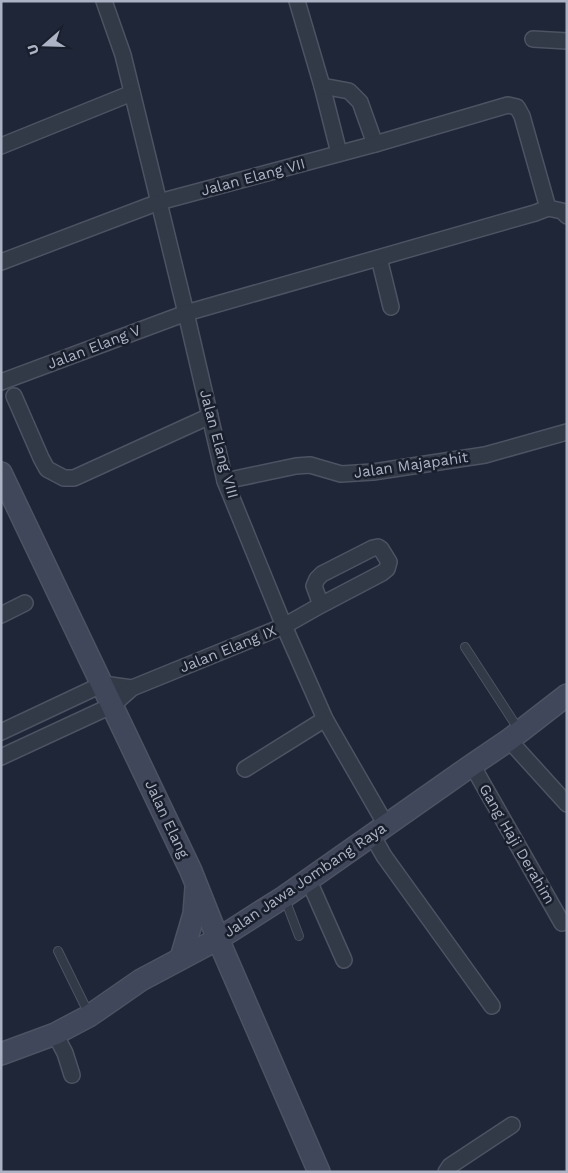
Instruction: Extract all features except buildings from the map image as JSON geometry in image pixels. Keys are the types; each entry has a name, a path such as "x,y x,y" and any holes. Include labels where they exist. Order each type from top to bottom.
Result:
{"street":[{"name":"Jalan Elang VIII","path":"104,1 123,54 226,481 284,626 325,719 379,830 384,856 492,1006"},
{"path":"297,1 339,153"},
{"path":"533,39 567,41"},
{"path":"322,86 349,91 360,102 375,144"},
{"path":"1,146 132,93"},
{"name":"Jalan Elang VII","path":"1,262 159,202 375,144 508,105 517,107 522,116 548,208"},
{"path":"548,208 562,211 567,216"},
{"name":"Jalan Elang V","path":"3,377 186,313 548,208"},
{"path":"379,258 390,307"},
{"path":"14,396 47,469 64,478 74,478 210,416"},
{"name":"Jalan Majapahit","path":"226,481 296,466 310,465 341,474 373,472 485,455 567,432"},
{"name":"Jalan Elang","path":"1,473 191,871 218,939 319,1172"},
{"name":"Jalan Elang IX","path":"1,757 113,705 132,688 284,626 382,573 389,562 380,549 372,548 319,576 314,586 321,605"},
{"path":"1,615 25,603"},
{"path":"1,732 103,684 132,688"},
{"name":"Jalan Jawa Jombang Raya","path":"1,1054 55,1034 89,1016 141,980 218,939 309,881 515,735 567,695"},
{"path":"245,769 325,719"},
{"path":"515,735 567,804"},
{"name":"Gang Haji Derahim","path":"472,765 562,923"},
{"path":"309,881 344,960"},
{"path":"181,958 194,914 197,886"},
{"path":"55,1034 72,1075"},
{"path":"446,1172 450,1166 512,1125"}],"lane":[{"path":"464,647 515,735"},
{"path":"284,897 299,936"},
{"path":"58,952 89,1016"}]}
